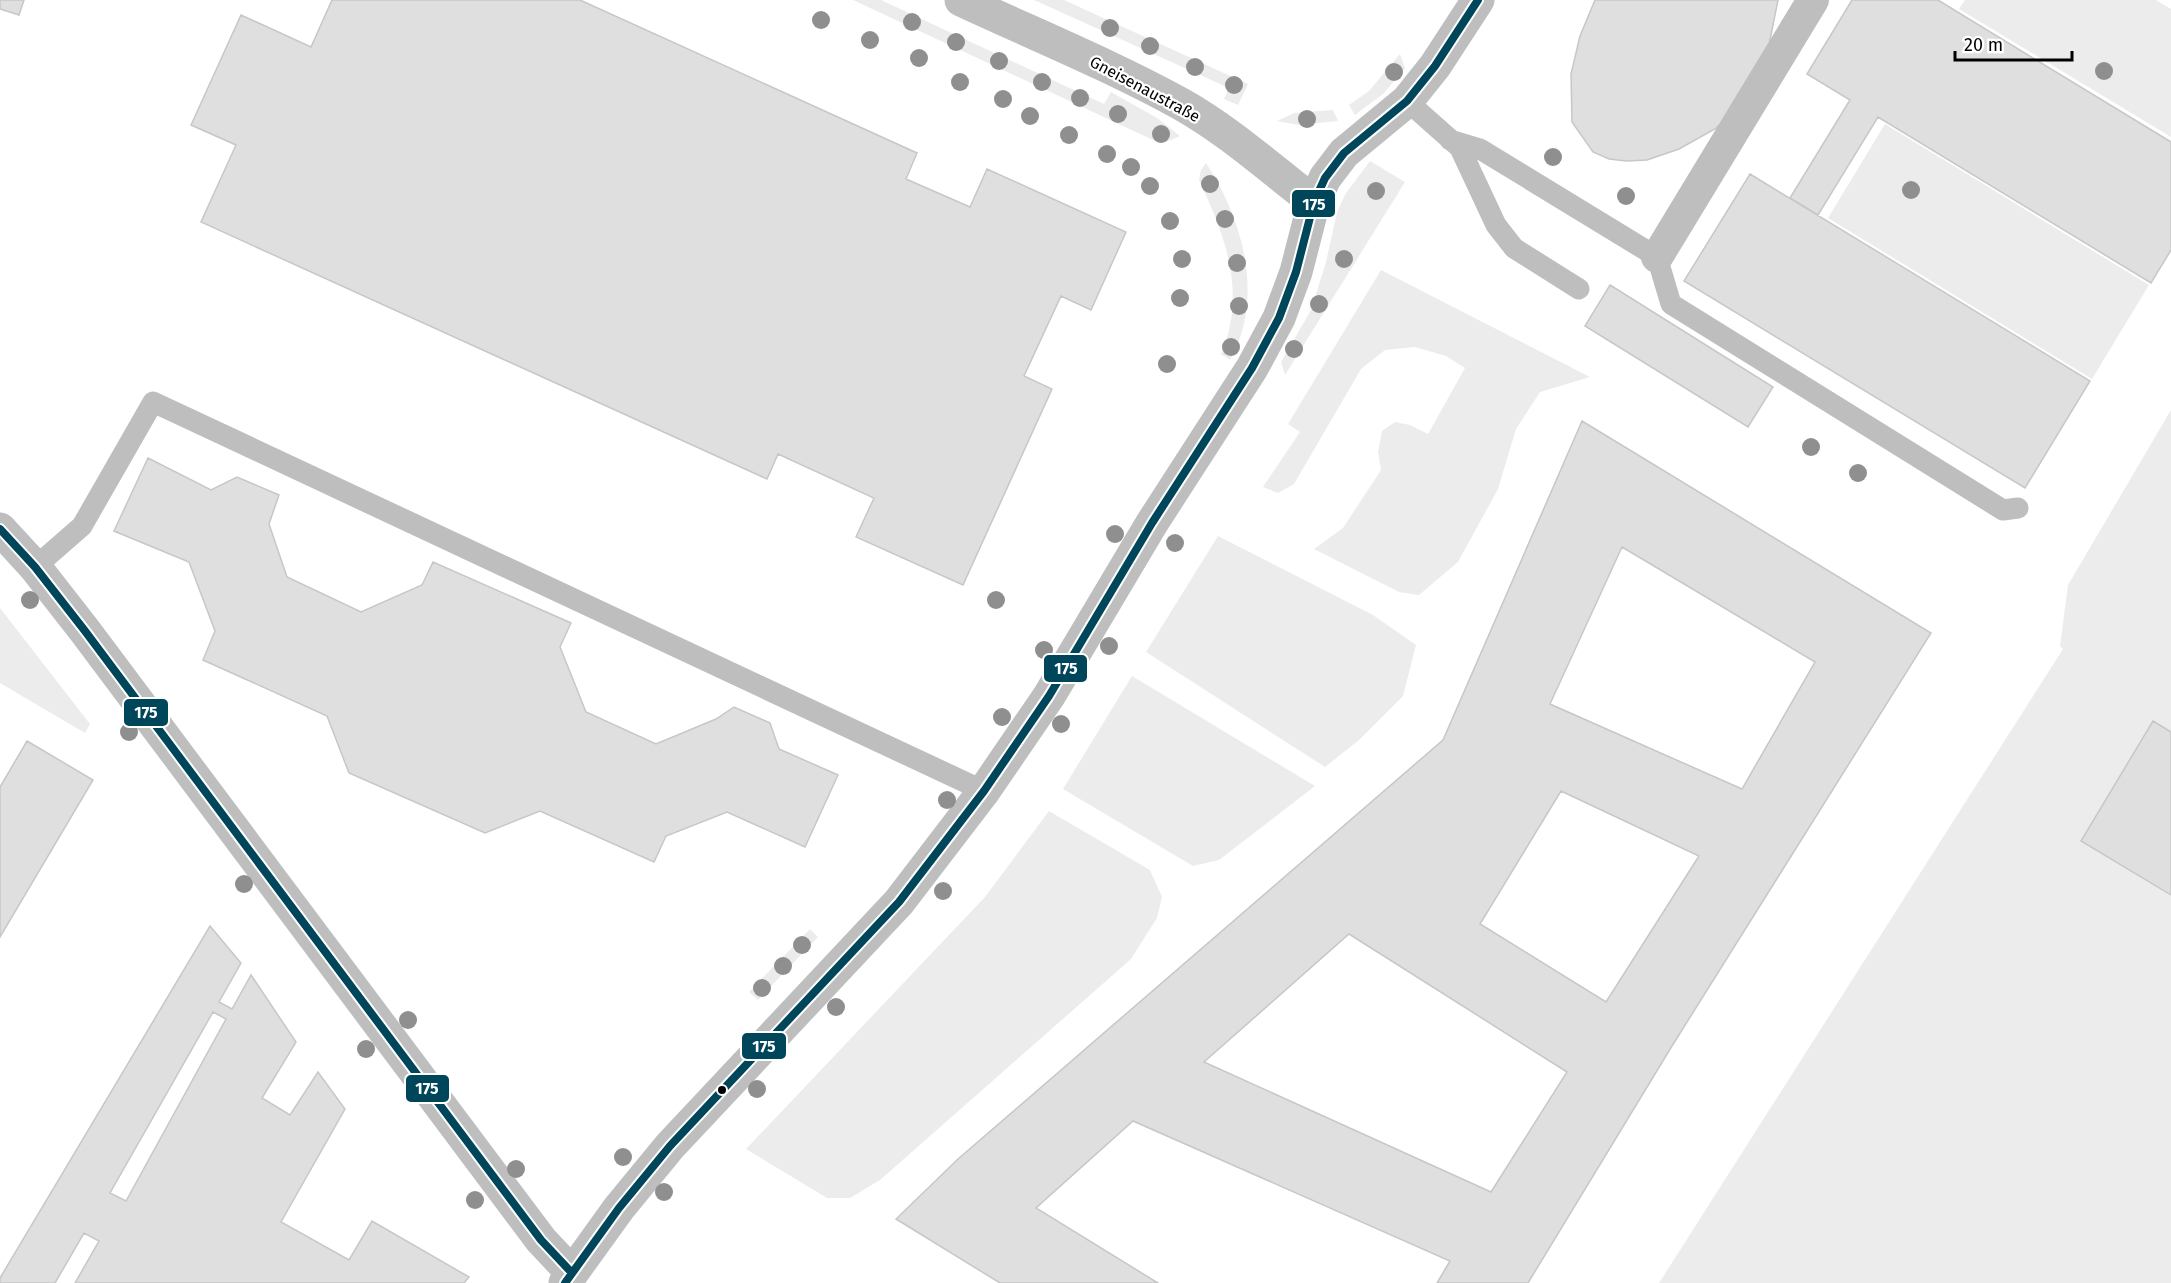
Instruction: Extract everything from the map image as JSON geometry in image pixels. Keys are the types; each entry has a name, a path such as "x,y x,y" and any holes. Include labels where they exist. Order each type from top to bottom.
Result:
{"street":[{"name":"Gneisenaustraße","path":"961,0 1124,75 1183,105 1228,135 1314,202"},
{"path":"0,529 34,567 222,811 569,1278 619,1208 670,1146 899,902 984,791 1048,696 1152,524 1252,368 1279,318 1296,272 1314,202 1325,178 1344,153 1407,101 1435,66 1479,0"},
{"path":"1657,257 1813,0"}],"lane":[{"path":"1407,101 1464,156 1496,225 1514,248 1579,289"},
{"path":"1450,140 1480,149 1657,257 1671,304 2003,510 2018,508"},
{"path":"34,567 82,526 153,402 984,791"}],"shaded area":[{"path":"853,0 881,0 1104,104 1111,92 1157,118 1180,136 1166,142 1153,140"},
{"path":"1034,0 1064,0 1248,84 1238,105 1224,99 1229,88"},
{"path":"1965,0 2156,0 2171,9 2171,137 1959,9"},
{"path":"1400,54 1405,68 1384,93 1355,115 1349,105 1369,91"},
{"path":"1333,110 1338,121 1299,125 1277,121 1294,113"},
{"path":"1885,124 2149,285 2092,379 1828,218"},
{"path":"1370,161 1405,182 1285,375 1281,362 1311,310 1326,262 1337,212 1346,193"},
{"path":"1206,163 1230,209 1245,259 1248,285 1246,311 1241,336 1230,360 1221,354 1229,332 1233,288 1225,244 1199,180 1201,170"},
{"path":"1381,270 1590,377 1540,392 1516,429 1498,489 1458,562 1419,595 1399,592 1314,549 1343,528 1381,470 1378,452 1382,431 1395,422 1410,425 1428,434 1465,368 1446,356 1415,347 1385,350 1361,369 1294,484 1278,493 1263,487 1300,432 1288,424"},
{"path":"2171,410 2171,1283 1659,1283 2063,649 2060,646 2068,585"},
{"path":"1218,536 1373,615 1416,645 1403,696 1359,740 1325,767 1146,652"},
{"path":"0,608 90,724 85,733 0,683"},
{"path":"1132,676 1315,786 1219,860 1193,866 1063,789"},
{"path":"1049,811 1150,870 1162,897 1157,918 1131,959 880,1180 850,1198 827,1198 746,1149 985,897"},
{"path":"810,929 818,937 758,1000 749,992"}],"building":[{"path":"0,0 24,0 19,15 0,9"},
{"path":"332,0 580,0 917,153 906,179 970,207 987,169 1126,232 1091,310 1061,296 1024,376 1052,389 963,585 856,537 874,498 778,454 767,479 201,222 236,145 191,125 241,15 311,47"},
{"path":"1595,0 1778,0 1767,55 1732,113 1715,129 1679,149 1647,160 1626,161 1609,159 1593,152 1572,122 1571,74 1580,36"},
{"path":"1852,0 1938,0 2171,142 2171,250 2151,283 1878,117 1818,215 1790,198 1850,100 1807,74"},
{"path":"1750,174 2090,381 2025,488 1684,281"},
{"path":"1610,285 1773,387 1748,427 1585,326"},
{"path":"1582,421 1931,633 1672,1046 1528,1283 1437,1283 1450,1261 1133,1121 1036,1208 1158,1283 1000,1283 896,1219 958,1159 1443,740","holes":["1622,547 1815,662 1742,789 1550,704","1561,791 1699,856 1606,1002 1480,924","1349,934 1567,1072 1491,1192 1204,1062"]},
{"path":"148,458 211,490 237,477 279,495 269,524 287,577 361,612 422,585 433,562 571,623 560,647 586,712 656,744 716,719 734,707 770,723 779,749 838,775 805,847 727,812 666,836 654,862 540,811 485,833 349,773 327,716 203,660 215,631 189,562 114,531"},
{"path":"2153,721 2171,732 2171,895 2081,841"},
{"path":"27,741 93,780 0,937 0,787"},
{"path":"210,926 241,963 219,1002 232,1009 251,975 296,1042 262,1098 290,1115 318,1072 345,1109 281,1222 349,1260 372,1221 469,1277 464,1283 75,1283 99,1241 84,1233 55,1283 0,1283 0,1278","holes":["213,1012 226,1019 126,1201 110,1193"]}],"transit line":[{"name":"175","path":"565,1283 619,1208 670,1146 899,902 984,791 1049,696 1152,523 1252,368 1279,318 1296,272 1314,202 1325,178 1344,153 1407,101 1435,66 1478,0"},
{"name":"175","path":"0,529 35,567 85,631 541,1240 572,1273"}]}
